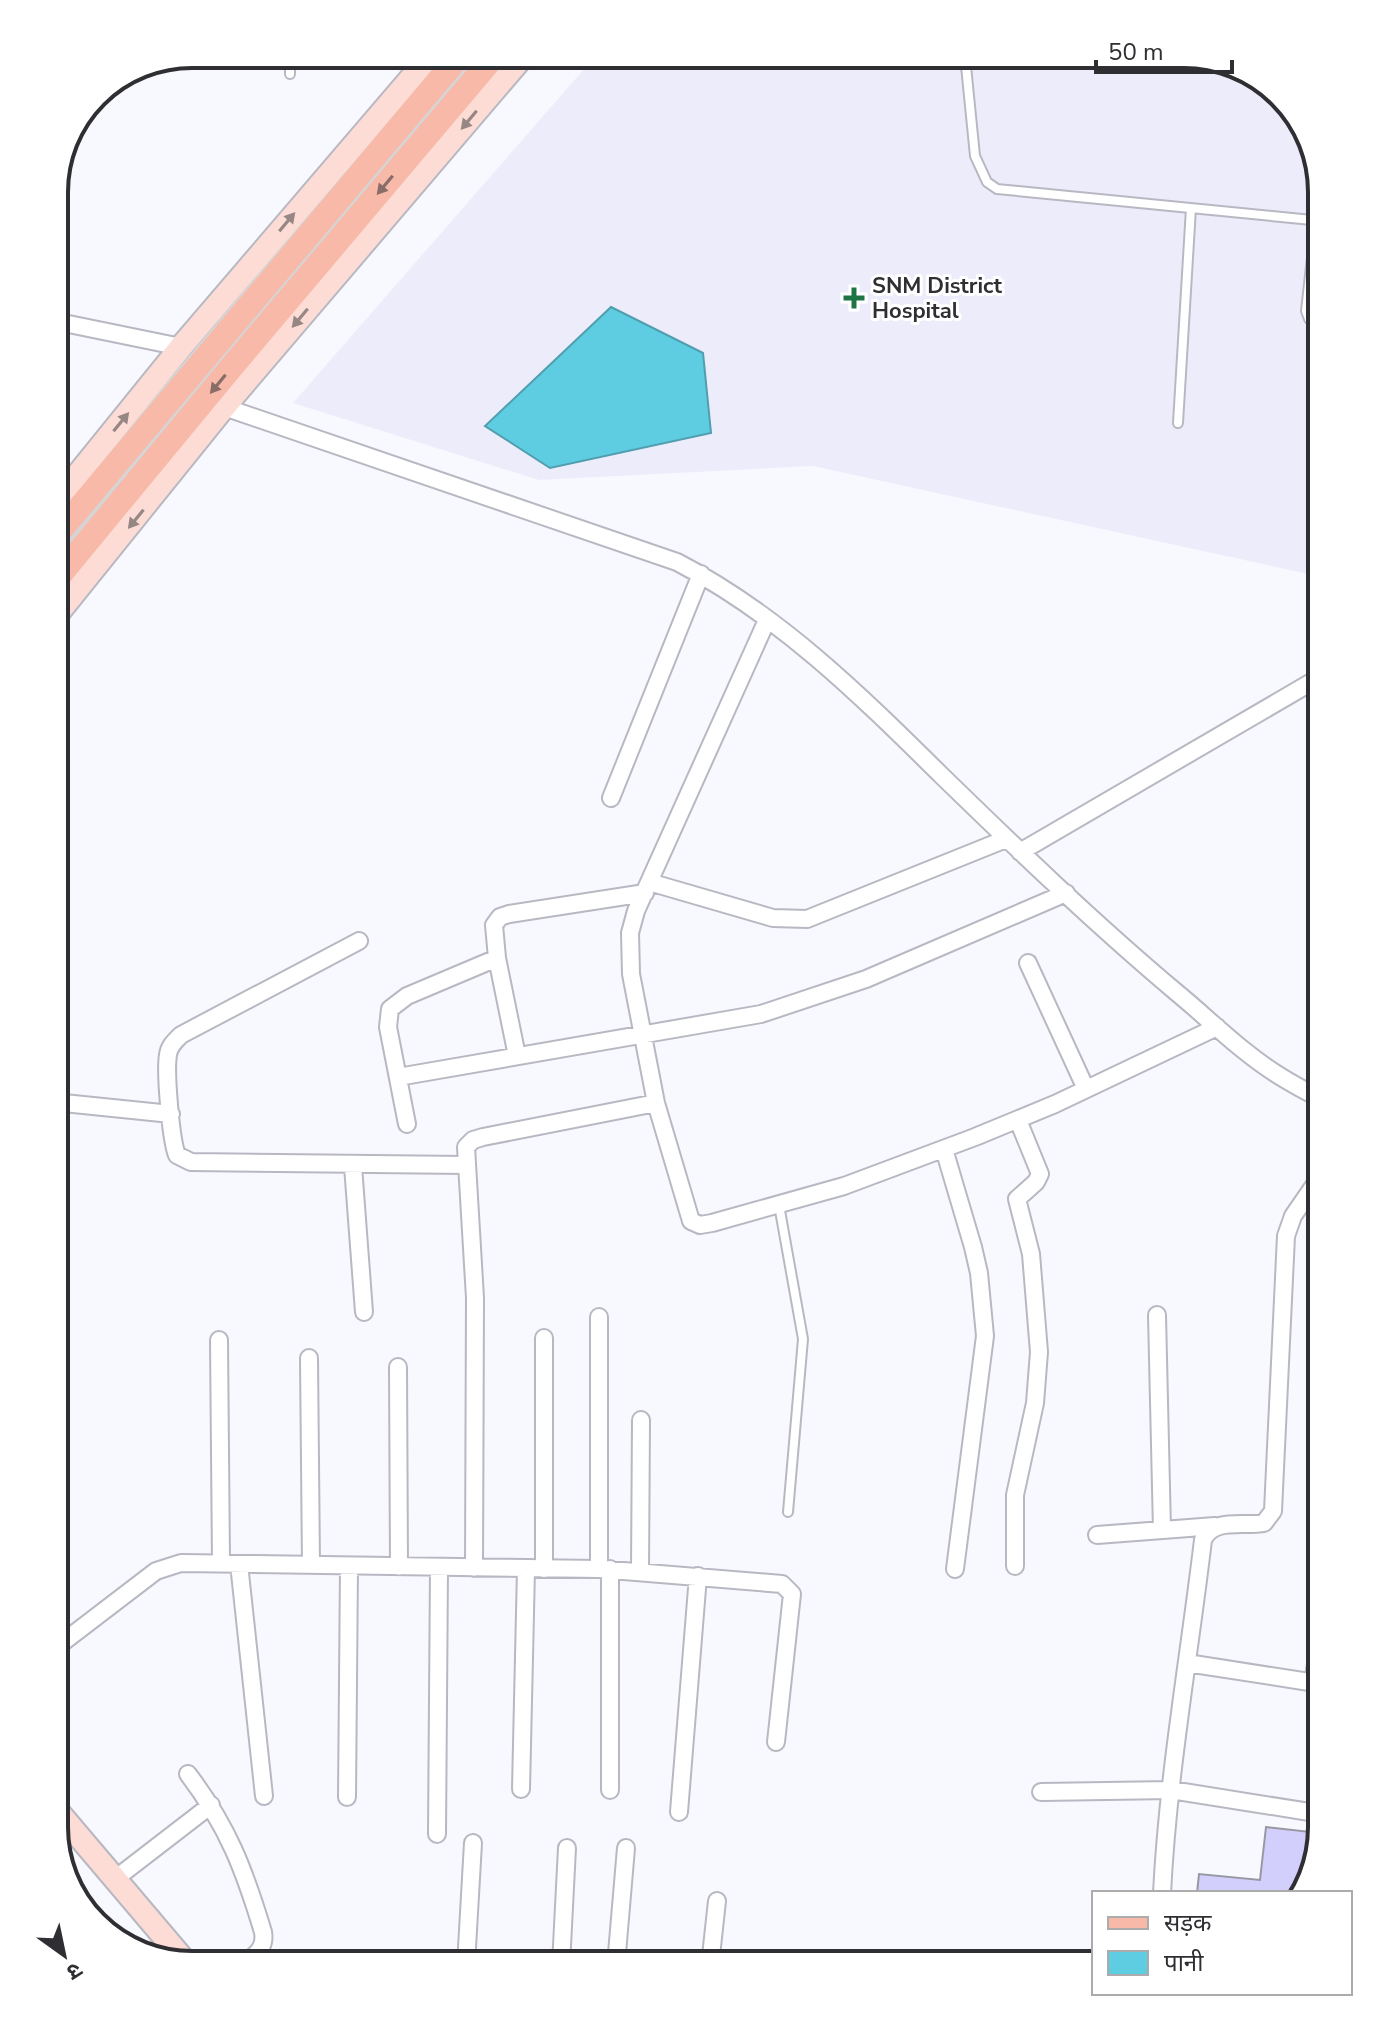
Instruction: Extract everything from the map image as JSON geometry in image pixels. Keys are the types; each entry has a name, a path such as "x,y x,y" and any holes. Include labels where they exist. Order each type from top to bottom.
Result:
{"main road":[{"path":"68,487 181,347 420,68"},
{"path":"68,521 449,68"},
{"path":"68,565 484,68"},
{"path":"68,601 224,407 513,68"},
{"path":"68,1824 175,1949"}],"street":[{"path":"68,324 181,347"},
{"path":"224,407 653,553 701,574 767,620 854,691 1020,852 1217,1027 1275,1073 1308,1092"},
{"path":"611,798 701,574"},
{"path":"767,620 647,888 630,933 629,951 656,1103 691,1221 700,1225 876,1175 1018,1120 1217,1027"},
{"path":"1020,852 1308,684"},
{"path":"517,1056 497,958 494,925 500,917 647,888 773,918 807,919 1006,839"},
{"path":"398,1077 761,1014 866,979 1066,893"},
{"path":"359,941 181,1035 172,1043 167,1060 174,1148 183,1160 353,1166 466,1165"},
{"path":"407,1124 388,1027 390,1009 407,996 497,958"},
{"path":"1028,963 1086,1089"},
{"path":"68,1103 171,1114"},
{"path":"474,1568 475,1298 466,1147 473,1140 483,1137 656,1103"},
{"path":"1015,1566 1015,1495 1033,1416 1039,1352 1031,1254 1017,1199 1036,1182 1040,1174 1018,1120"},
{"path":"944,1149 973,1247 981,1288 985,1336 955,1569"},
{"path":"353,1166 364,1312"},
{"path":"1097,1535 1264,1523 1273,1511 1286,1236 1293,1216 1308,1194"},
{"path":"1157,1315 1162,1530"},
{"path":"599,1317 610,1790"},
{"path":"544,1338 544,1569"},
{"path":"219,1340 221,1563"},
{"path":"309,1358 311,1565"},
{"path":"398,1367 399,1567"},
{"path":"640,1571 641,1420"},
{"path":"1162,1891 1175,1737 1203,1540 1205,1534 1221,1525"},
{"path":"68,1638 156,1571 181,1563 605,1569 782,1584 792,1594 776,1742"},
{"path":"239,1564 264,1796"},
{"path":"347,1797 349,1566"},
{"path":"437,1834 439,1568"},
{"path":"521,1789 526,1569"},
{"path":"679,1812 698,1576"},
{"path":"1187,1663 1308,1682"},
{"path":"188,1774 211,1805 235,1849 263,1932 265,1941 259,1951"},
{"path":"1041,1792 1171,1790 1308,1812"},
{"path":"115,1879 211,1805"},
{"path":"467,1951 473,1843"},
{"path":"562,1951 567,1848"},
{"path":"617,1951 626,1848"},
{"path":"712,1951 717,1901"}],"lane":[{"path":"290,68 290,74"},
{"path":"966,68 975,156 987,182 997,189 1308,220"},
{"path":"1178,423 1191,208"},
{"path":"779,1205 803,1339 788,1512"}],"shaded area":[{"name":"SNM District Hospital","path":"585,68 1208,70 1246,85 1272,104 1291,130 1304,160 1308,192 1308,574 813,466 539,480 293,403"}],"water":[{"path":"611,307 703,353 711,433 550,468 485,426"}],"building":[{"path":"1266,1827 1308,1832 1304,1859 1290,1891 1197,1891 1199,1874 1260,1880"}],"place":[{"name":"SNM District Hospital","path":"854,298"}]}
